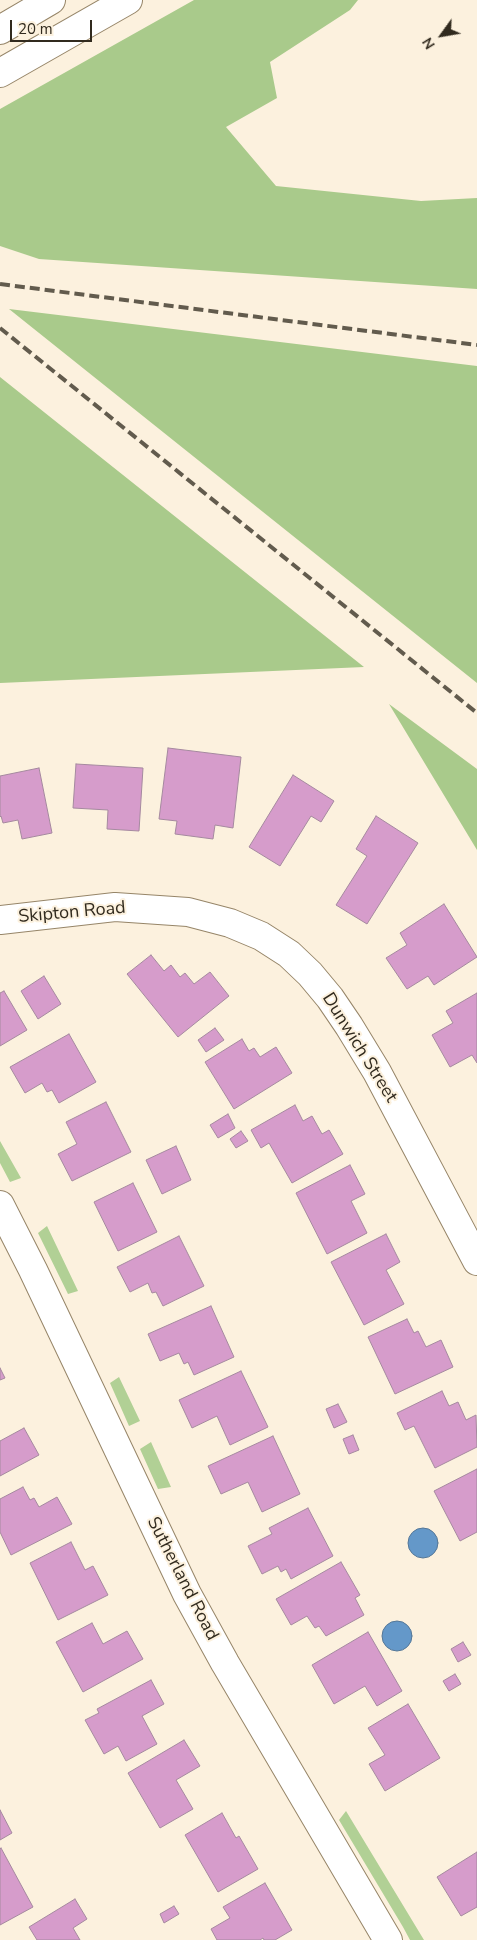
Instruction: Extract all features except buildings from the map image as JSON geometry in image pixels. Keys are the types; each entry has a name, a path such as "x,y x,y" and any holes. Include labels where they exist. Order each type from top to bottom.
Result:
{"street":[{"path":"0,30 51,0"},
{"path":"6,70 128,0"},
{"name":"Skipton Road","path":"0,920 115,907 144,908"},
{"name":"Dunwich Street","path":"144,908 188,912 230,923 260,936 289,954 310,974 330,998 377,1072 477,1261"},
{"name":"Sutherland Road","path":"0,1205 33,1270 187,1594 225,1663 388,1940"}],"green space":[{"path":"194,0 358,0 350,10 270,62 277,98 226,127 276,186 421,201 477,198 477,289 39,259 0,246 0,109"},
{"path":"9,309 477,366 477,683"},
{"path":"0,377 364,667 0,683"},
{"path":"389,704 477,769 477,850"},
{"path":"0,1141 21,1178 10,1182 0,1163"},
{"path":"47,1226 78,1291 68,1294 38,1233"},
{"path":"119,1377 140,1421 129,1426 110,1383"},
{"path":"151,1442 171,1487 158,1489 140,1449"},
{"path":"346,1811 424,1940 410,1940 339,1820"}],"water":[{"path":"423,1528 434,1532 438,1543 434,1554 423,1558 412,1554 408,1543 412,1532"},
{"path":"397,1621 408,1625 412,1636 408,1647 397,1651 386,1647 382,1636 386,1625"}],"railway":[{"path":"0,284 477,345"},
{"path":"0,328 477,713"}]}
